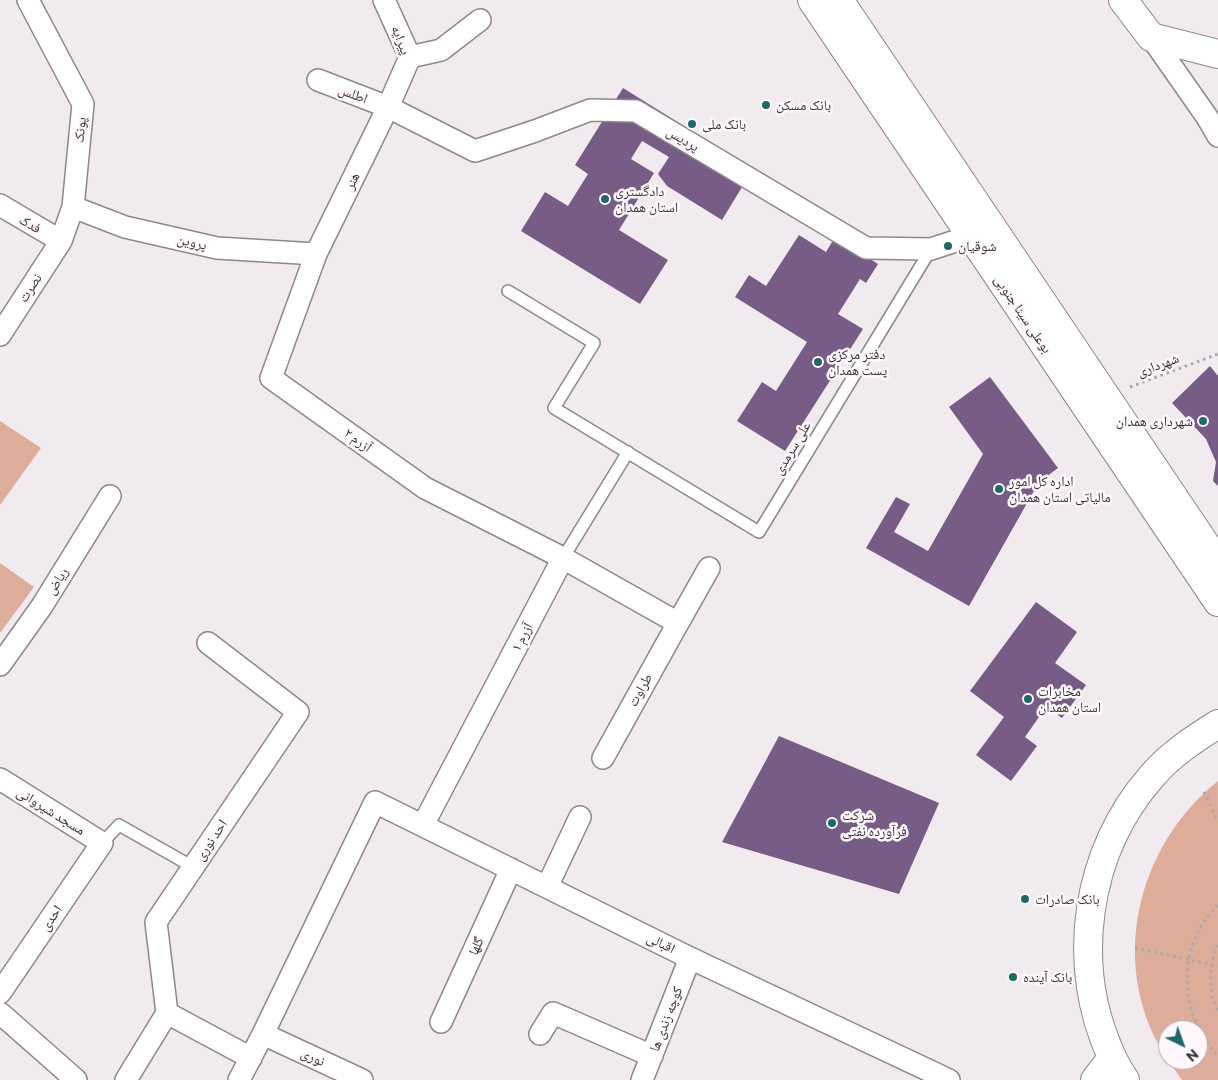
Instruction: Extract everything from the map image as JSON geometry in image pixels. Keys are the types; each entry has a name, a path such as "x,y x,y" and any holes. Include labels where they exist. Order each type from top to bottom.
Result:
{"main road":[{"name":"بوعلی سینا جنوبی","path":"812,0 1218,602"},
{"name":"بوعلی سینا جنوبی","path":"838,0 1218,563"},
{"path":"1123,0 1151,37 1218,54"},
{"path":"1095,1080 1119,1069 1095,1011 1087,961 1090,911 1101,862 1123,816 1152,775 1190,741 1218,724"}],"street":[{"name":"پونک","path":"28,0 83,104 73,208 61,242"},
{"name":"پیرایه","path":"384,0 410,57 388,107"},
{"path":"410,57 441,50 480,20"},
{"path":"1151,37 1208,117 1218,136"},
{"name":"اطلس","path":"318,80 388,107"},
{"name":"پردیس","path":"388,107 475,151 590,110 636,111 866,248 932,249 971,236"},
{"name":"هنر","path":"316,254 388,107"},
{"name":"فدک","path":"0,205 61,242"},
{"name":"پروین","path":"73,208 125,227 217,248 316,254"},
{"name":"نصرت","path":"0,335 61,242"},
{"name":"آزرم ۲","path":"316,254 271,378 425,488 563,558"},
{"name":"ریاض","path":"0,665 42,606 110,496"},
{"path":"563,558 678,623"},
{"name":"آزرم ۱","path":"423,825 563,558"},
{"name":"طراوت","path":"602,758 709,568"},
{"name":"احد نوری","path":"167,1013 156,922 298,712 208,642"},
{"name":"مسجد شیروانی","path":"0,779 102,843"},
{"name":"اقبالی","path":"263,1034 375,802 690,958 949,1080"},
{"path":"547,886 580,817"},
{"name":"احدی","path":"0,993 102,843"},
{"name":"گلها","path":"440,1022 511,869"},
{"name":"کوچه زندی ها","path":"642,1080 690,958"},
{"path":"0,1012 76,1080"},
{"path":"126,1080 167,1013 251,1058"},
{"path":"540,1034 553,1013 652,1056"},
{"path":"239,1080 263,1034"},
{"name":"نوری","path":"263,1034 362,1080"}],"lane":[{"name":"علی سرمدی","path":"628,452 759,532 932,249"},
{"path":"508,290 594,343 554,408 628,452"},
{"name":"آزرم ۱","path":"563,558 628,452"},
{"path":"102,843 119,825 193,868"}],"path":[{"name":"شهرداری","path":"1106,396 1218,354"},
{"path":"1204,792 1218,821"},
{"path":"1218,905 1203,923 1194,941 1188,961 1187,980 1188,998 1193,1016 1200,1033 1218,1056"},
{"path":"1218,945 1213,955 1210,978 1213,1002 1218,1012"},
{"path":"1135,948 1218,966"}],"shaded area":[{"path":"0,421 41,448 0,505"},
{"path":"0,563 34,587 0,633"},
{"path":"1218,781 1218,1080 1182,1080 1175,1070 1208,1070 1208,1020 1158,1020 1158,1042 1149,1025 1138,987 1135,949 1139,911 1150,874 1167,840 1190,808"}],"building":[{"name":"دادگستری استان همدان","path":"623,88 753,169 722,220 667,186 658,174 669,157 642,141 631,159 654,173 619,230 668,260 640,304 521,231 545,192 568,206 588,174 575,165"},
{"name":"دفتر مرکزی پست همدان","path":"799,235 826,252 835,237 878,264 866,283 860,279 838,314 863,329 785,451 737,421 762,382 776,391 807,342 735,297 749,275 766,286"},
{"name":"شهرداری همدان","path":"1210,366 1218,376 1218,486 1213,481 1216,462 1206,439 1172,403"},
{"name":"اداره کل امور مالیاتی استان همدان","path":"990,377 1058,468 1039,482 969,606 866,548 896,497 910,504 894,532 928,551 983,454 949,407"},
{"name":"مخابرات استان همدان","path":"1036,602 1077,632 1055,663 1086,685 1062,718 1046,707 1025,737 1037,746 1011,781 976,755 1004,717 970,691"},
{"name":"شرکت فرآورده نفتی","path":"779,736 939,803 899,894 722,842"}],"place":[{"name":"بانک مسکن","path":"766,105"},
{"name":"بانک ملی","path":"692,124"},
{"name":"دادگستری استان همدان","path":"605,199"},
{"name":"شوقیان","path":"948,246"},
{"name":"دفتر مرکزی پست همدان","path":"818,362"},
{"name":"شهرداری همدان","path":"1203,421"},
{"name":"اداره کل امور مالیاتی استان همدان","path":"999,489"},
{"name":"مخابرات استان همدان","path":"1028,699"},
{"name":"شرکت فرآورده نفتی","path":"832,823"},
{"name":"بانک صادرات","path":"1025,899"},
{"name":"بانک آینده","path":"1013,977"}]}
